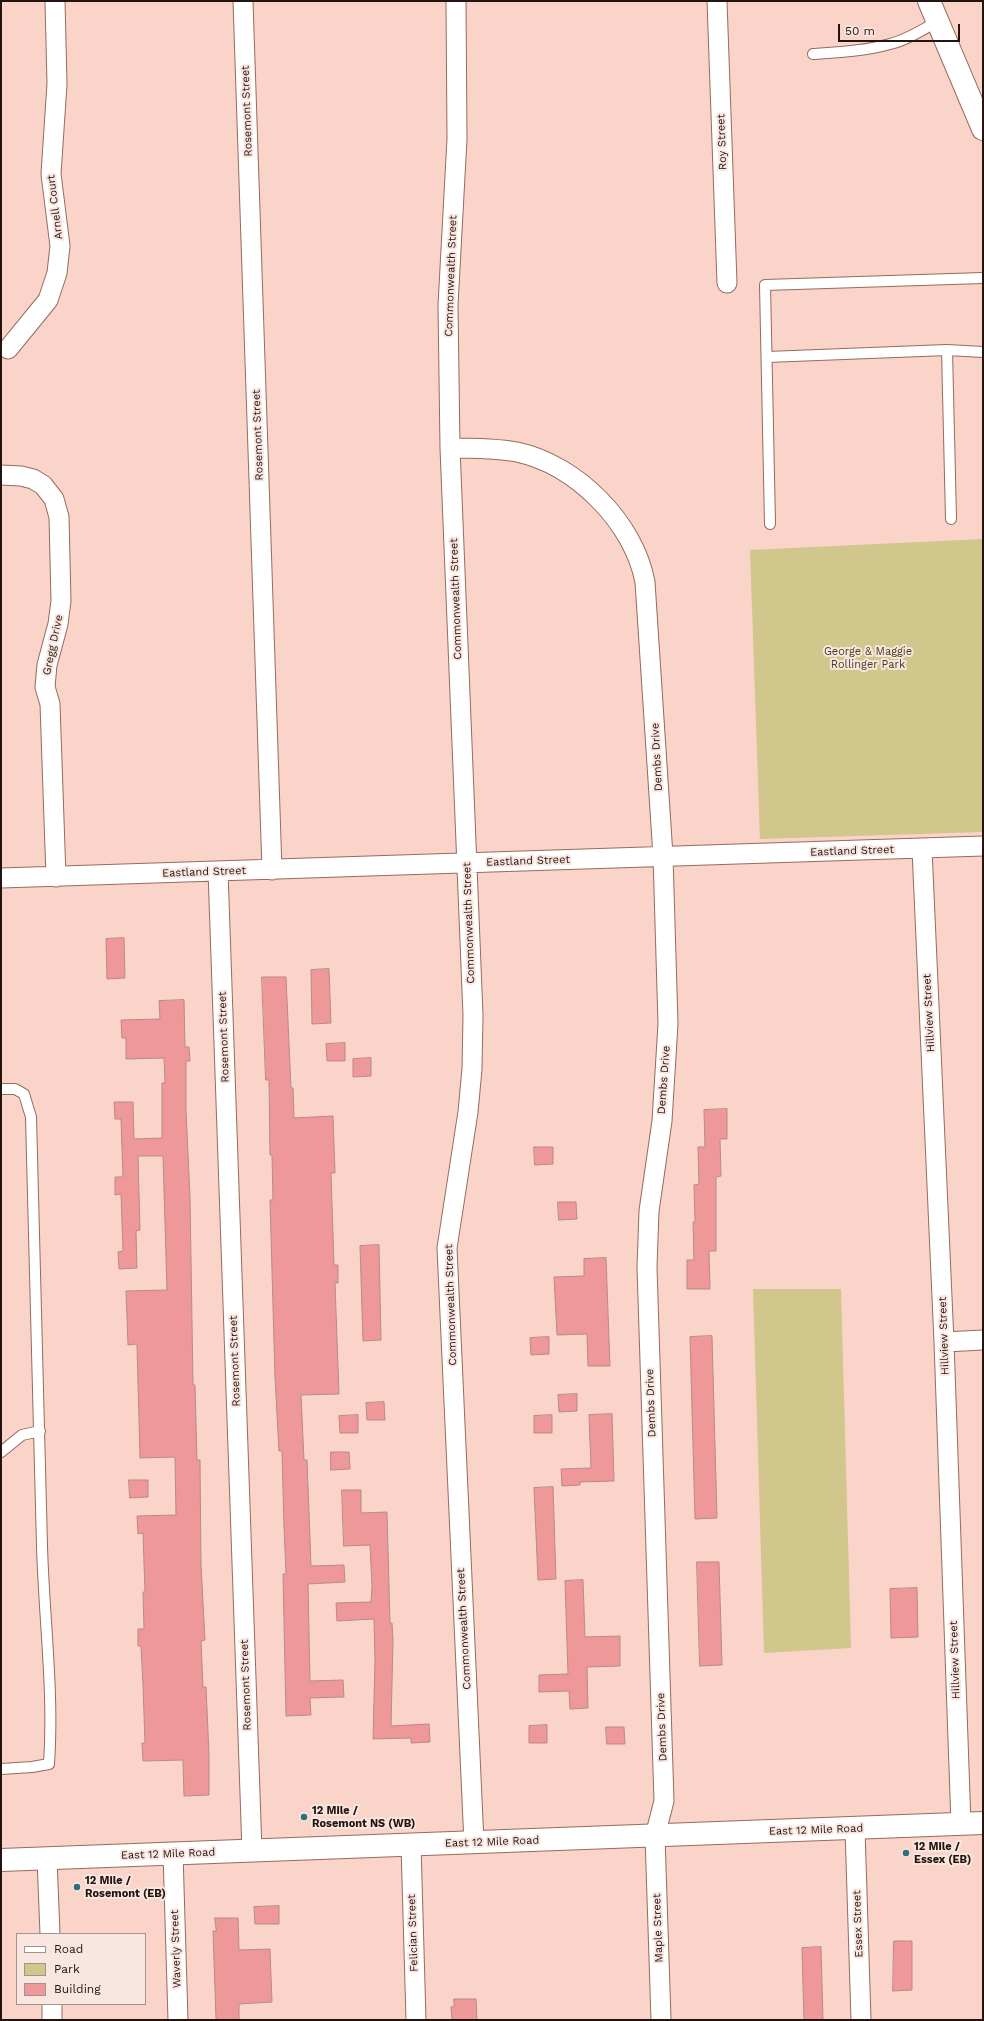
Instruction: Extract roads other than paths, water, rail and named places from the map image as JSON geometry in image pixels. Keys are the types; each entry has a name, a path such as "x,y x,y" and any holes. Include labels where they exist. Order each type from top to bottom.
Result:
{"main road":[{"path":"929,1 983,129"},
{"name":"East 12 Mile Road","path":"1,1860 983,1823"}],"street":[{"name":"Arnell Court","path":"8,349 48,300 57,273 60,246 51,174 57,84 55,1"},
{"name":"Rosemont Street","path":"243,1 272,870"},
{"name":"Commonwealth Street","path":"456,1 457,139 448,305 450,448 467,863 472,1015 472,1070 468,1112 447,1248 474,1843"},
{"name":"Roy Street","path":"717,1 727,283"},
{"name":"Dembs Drive","path":"450,448 494,448 518,453 555,468 592,492 618,521 634,545 642,565 648,604 663,856 667,982 666,1068 662,1121 649,1211 647,1268 664,1801 655,1836"},
{"name":"Gregg Drive","path":"1,475 21,476 34,479 43,485 54,499 60,517 62,601 48,665 45,687 50,704 56,877"},
{"name":"Eastland Street","path":"1,878 983,846"},
{"name":"Hillview Street","path":"922,849 944,1342 960,1824"},
{"name":"Rosemont Street","path":"218,871 252,1851"},
{"path":"944,1342 983,1340"},
{"name":"Essex Street","path":"855,1829 861,2020"},
{"name":"Maple Street","path":"655,1836 661,2020"},
{"name":"Felician Street","path":"411,1845 416,2020"},
{"name":"Waverly Street","path":"173,1853 178,2020"},
{"path":"48,1858 50,1933"},
{"path":"52,2005 52,2020"}],"lane":[{"path":"813,54 862,50 891,44 911,36 938,21"},
{"path":"770,524 766,285 983,278"},
{"path":"767,357 947,350 983,352"},
{"path":"947,350 951,519"},
{"path":"1,1089 16,1089 24,1094 31,1117 42,1548 51,1732 49,1764 32,1768 1,1769"},
{"path":"1,1452 22,1435 40,1431"}],"place":[{"name":"12 Mile / Rosemont NS (WB)","path":"304,1817"},
{"name":"12 Mile / Essex (EB)","path":"906,1853"},
{"name":"12 Mile / Rosemont (EB)","path":"77,1887"}],"park label":[{"name":"George & Maggie Rollinger Park","path":"868,658"}]}
